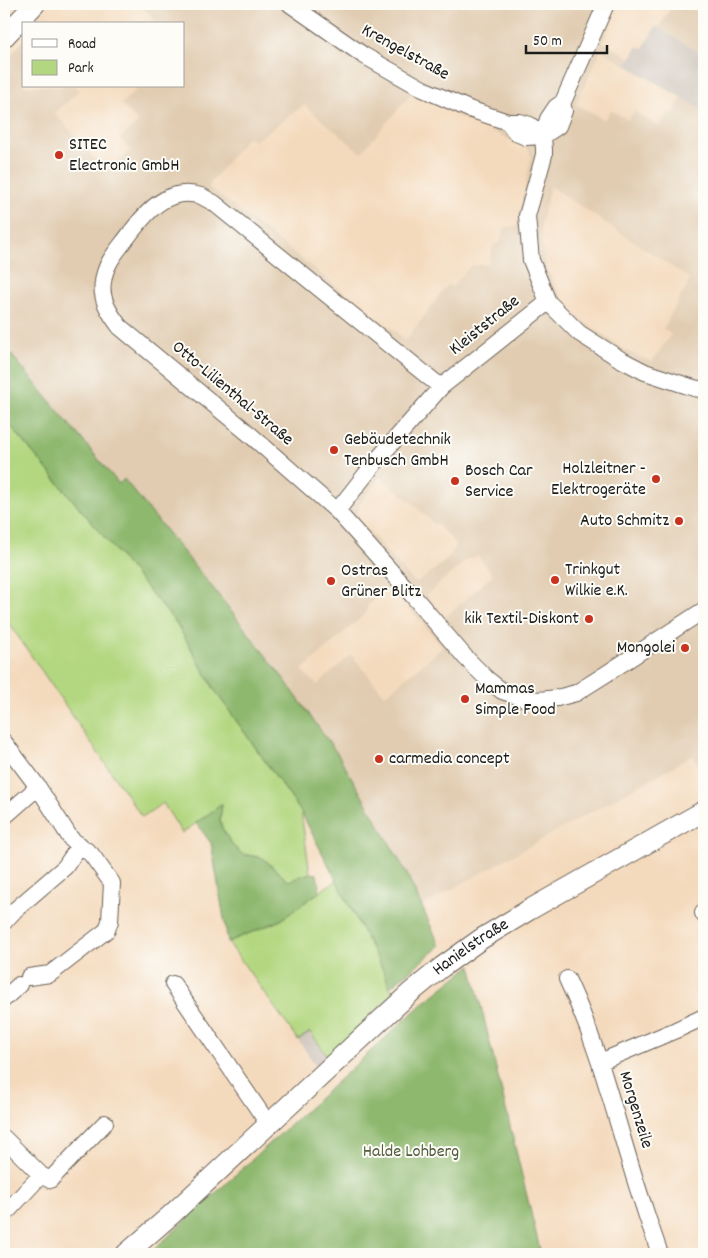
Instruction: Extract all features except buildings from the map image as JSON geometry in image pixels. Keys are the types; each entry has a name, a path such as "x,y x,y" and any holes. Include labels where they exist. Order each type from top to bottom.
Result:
{"main road":[{"path":"4,37 35,4"},
{"name":"Hanielstraße","path":"126,1254 269,1125 410,993 442,967 481,939 529,910 704,811"}],"street":[{"name":"Krengelstraße","path":"290,4 363,55 402,78 469,109 508,122 520,122 530,125 542,136"},
{"path":"542,136 558,126 564,111 562,103 606,4"},
{"name":"Kleiststraße","path":"337,511 377,460 441,387 548,302 531,260 527,216 544,154 542,136"},
{"name":"Otto-Lilienthal-Straße","path":"441,387 214,203 200,196 185,194 171,197 158,203 140,220 107,267 102,283 104,299 109,314 120,327 247,432 337,511 390,569 442,631 487,679 502,691 523,698 540,700 557,698 576,692 704,610"},
{"path":"548,302 578,333 620,359 645,372 704,390"},
{"path":"4,742 38,787 71,838 91,854 112,883 110,921 107,930 50,974 24,981 4,999"},
{"path":"4,816 38,787"},
{"path":"4,922 15,910 65,867 80,845"},
{"name":"Morgenzeile","path":"567,979 600,1062 660,1254"},
{"path":"173,984 269,1125"},
{"path":"600,1062 704,1017"},
{"path":"4,1138 41,1175 50,1180 105,1123"},
{"path":"4,1215 41,1175"}],"shaded area":[{"path":"140,4 619,4 603,42 631,58 626,65 601,50 576,104 604,120 611,110 628,120 634,111 659,127 670,111 673,113 682,98 704,111 704,774 692,756 422,906 405,870 339,756 284,679 124,479 119,484 4,346 4,62 22,42 22,88 76,88 79,91 55,113 106,172 131,150 120,139 138,122 121,104 138,88 185,88 185,22 156,22","holes":["411,94 525,147 531,157 517,226 504,228 500,242 493,246 489,264 470,266 452,287 448,284 406,340 209,187 248,136 255,141 304,105 361,153","550,186 690,279 663,329 671,334 652,362 621,348 582,320 564,302 546,266 541,235 541,224","380,477 409,500 434,524 436,523 456,544 448,559 417,582 413,581 358,519 359,505","478,556 493,575 445,617 426,595 468,559","390,586 443,647 385,695 351,655 317,685 302,670 366,613 368,605"]},
{"path":"673,4 704,4 704,55 659,28"},
{"path":"656,26 704,55 704,111 626,65 638,46 643,48"},
{"path":"310,1032 328,1057 317,1067 298,1040"}],"green space":[{"path":"4,346 119,484 124,479 284,679 339,756 405,870 440,946 390,987 301,812 216,692 177,624 4,418"},
{"path":"4,418 177,624 216,692 301,812 310,873 288,882 263,858 242,854 229,840 222,828 220,819 222,805 182,833 163,803 142,817 4,616"},
{"path":"222,804 220,819 222,828 236,849 242,854 263,858 288,881 310,873 317,874 320,892 281,920 228,942 211,843 196,823"},
{"path":"337,881 384,972 393,994 328,1057 310,1032 298,1040 228,942 281,920"},
{"name":"Halde Lohberg","path":"471,965 541,1254 149,1254 421,1005"}],"place":[{"name":"SITEC Electronic GmbH","path":"59,155"},
{"name":"Gebäudetechnik Tenbusch GmbH","path":"334,450"},
{"name":"Holzleitner - Elektrogeräte","path":"656,479"},
{"name":"Bosch Car Service","path":"455,481"},
{"name":"Auto Schmitz","path":"679,521"},
{"name":"Trinkgut Wilkie e.K.","path":"555,580"},
{"name":"Ostras Grüner Blitz","path":"331,581"},
{"name":"kik Textil-Diskont","path":"589,619"},
{"name":"Mongolei","path":"685,648"},
{"name":"Mammas Simple Food","path":"465,699"},
{"name":"carmedia concept","path":"379,759"}]}
